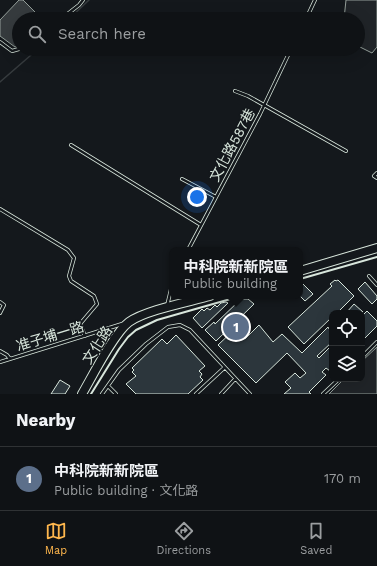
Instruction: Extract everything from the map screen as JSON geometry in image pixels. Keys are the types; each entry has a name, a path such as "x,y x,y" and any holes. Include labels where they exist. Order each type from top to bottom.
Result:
{"main road":[{"path":"303,270 377,248"},
{"name":"文化路","path":"82,394 112,344 129,322 166,308 199,299"}],"lane":[{"path":"70,12 83,0"},
{"path":"309,12 315,0"},
{"path":"0,42 12,51"},
{"name":"文化路587巷","path":"190,247 264,106 288,56"},
{"path":"235,92 248,96 346,151"},
{"path":"71,145 201,225"},
{"path":"377,173 374,176 377,178"},
{"path":"182,179 216,196"},
{"path":"0,209 68,250 74,258 69,276 70,281 94,296 97,304 80,324 85,336"},
{"path":"369,276 377,286"},
{"path":"166,308 169,296"},
{"path":"0,302 4,305 0,313"},
{"name":"准子埔一路","path":"0,362 129,322"},
{"path":"102,394 119,370 146,344 168,327 180,325 190,330 250,394"},
{"path":"365,354 377,342"},
{"path":"0,351 6,354 10,359"},
{"path":"196,394 224,368"},
{"path":"221,394 235,379"},
{"path":"323,394 336,382"},
{"path":"108,386 116,394"}],"shaded area":[{"path":"19,0 23,0 35,12 12,12 12,45 0,36 0,20"},
{"path":"346,0 377,0 377,47 372,53 365,50 365,12 345,12"},
{"path":"377,347 377,394 329,394 341,382 365,382 365,358"}],"building":[{"path":"335,280 338,280 354,296 340,310 329,310 329,320 304,344 288,327 332,286 330,284"},
{"path":"365,282 377,296 377,299 372,304 358,289"},
{"path":"303,284 313,294 305,301 303,299"},
{"path":"241,299 248,299 254,304 216,341 205,330 214,322 215,324"},
{"path":"221,303 228,303 202,328 193,318 202,309 204,311 207,308 210,310 215,305 217,307"},
{"path":"354,304 361,310 349,310"},
{"path":"367,311 377,321 377,326 365,338 365,313"},
{"path":"259,325 273,342 282,334 302,353 328,327 329,345 317,356 319,358 329,348 329,370 326,368 322,372 326,375 309,392 311,394 284,394 291,388 285,382 295,373 300,378 306,373 287,353 256,383 218,345 235,329 245,339"},
{"path":"176,335 205,366 199,371 202,374 200,377 203,380 188,394 136,394 126,384 136,376 132,372 134,370 132,368 162,339 167,344"},
{"path":"60,380 70,386 65,394 51,394"}],"waterway":[{"path":"76,12 89,0"},
{"path":"0,82 30,56"}],"wall":[{"path":"303,278 377,257"},
{"path":"91,394 119,349 128,337 136,330 157,320 230,299"}],"place":[{"name":"中科院新新院區","path":"236,327"}]}
